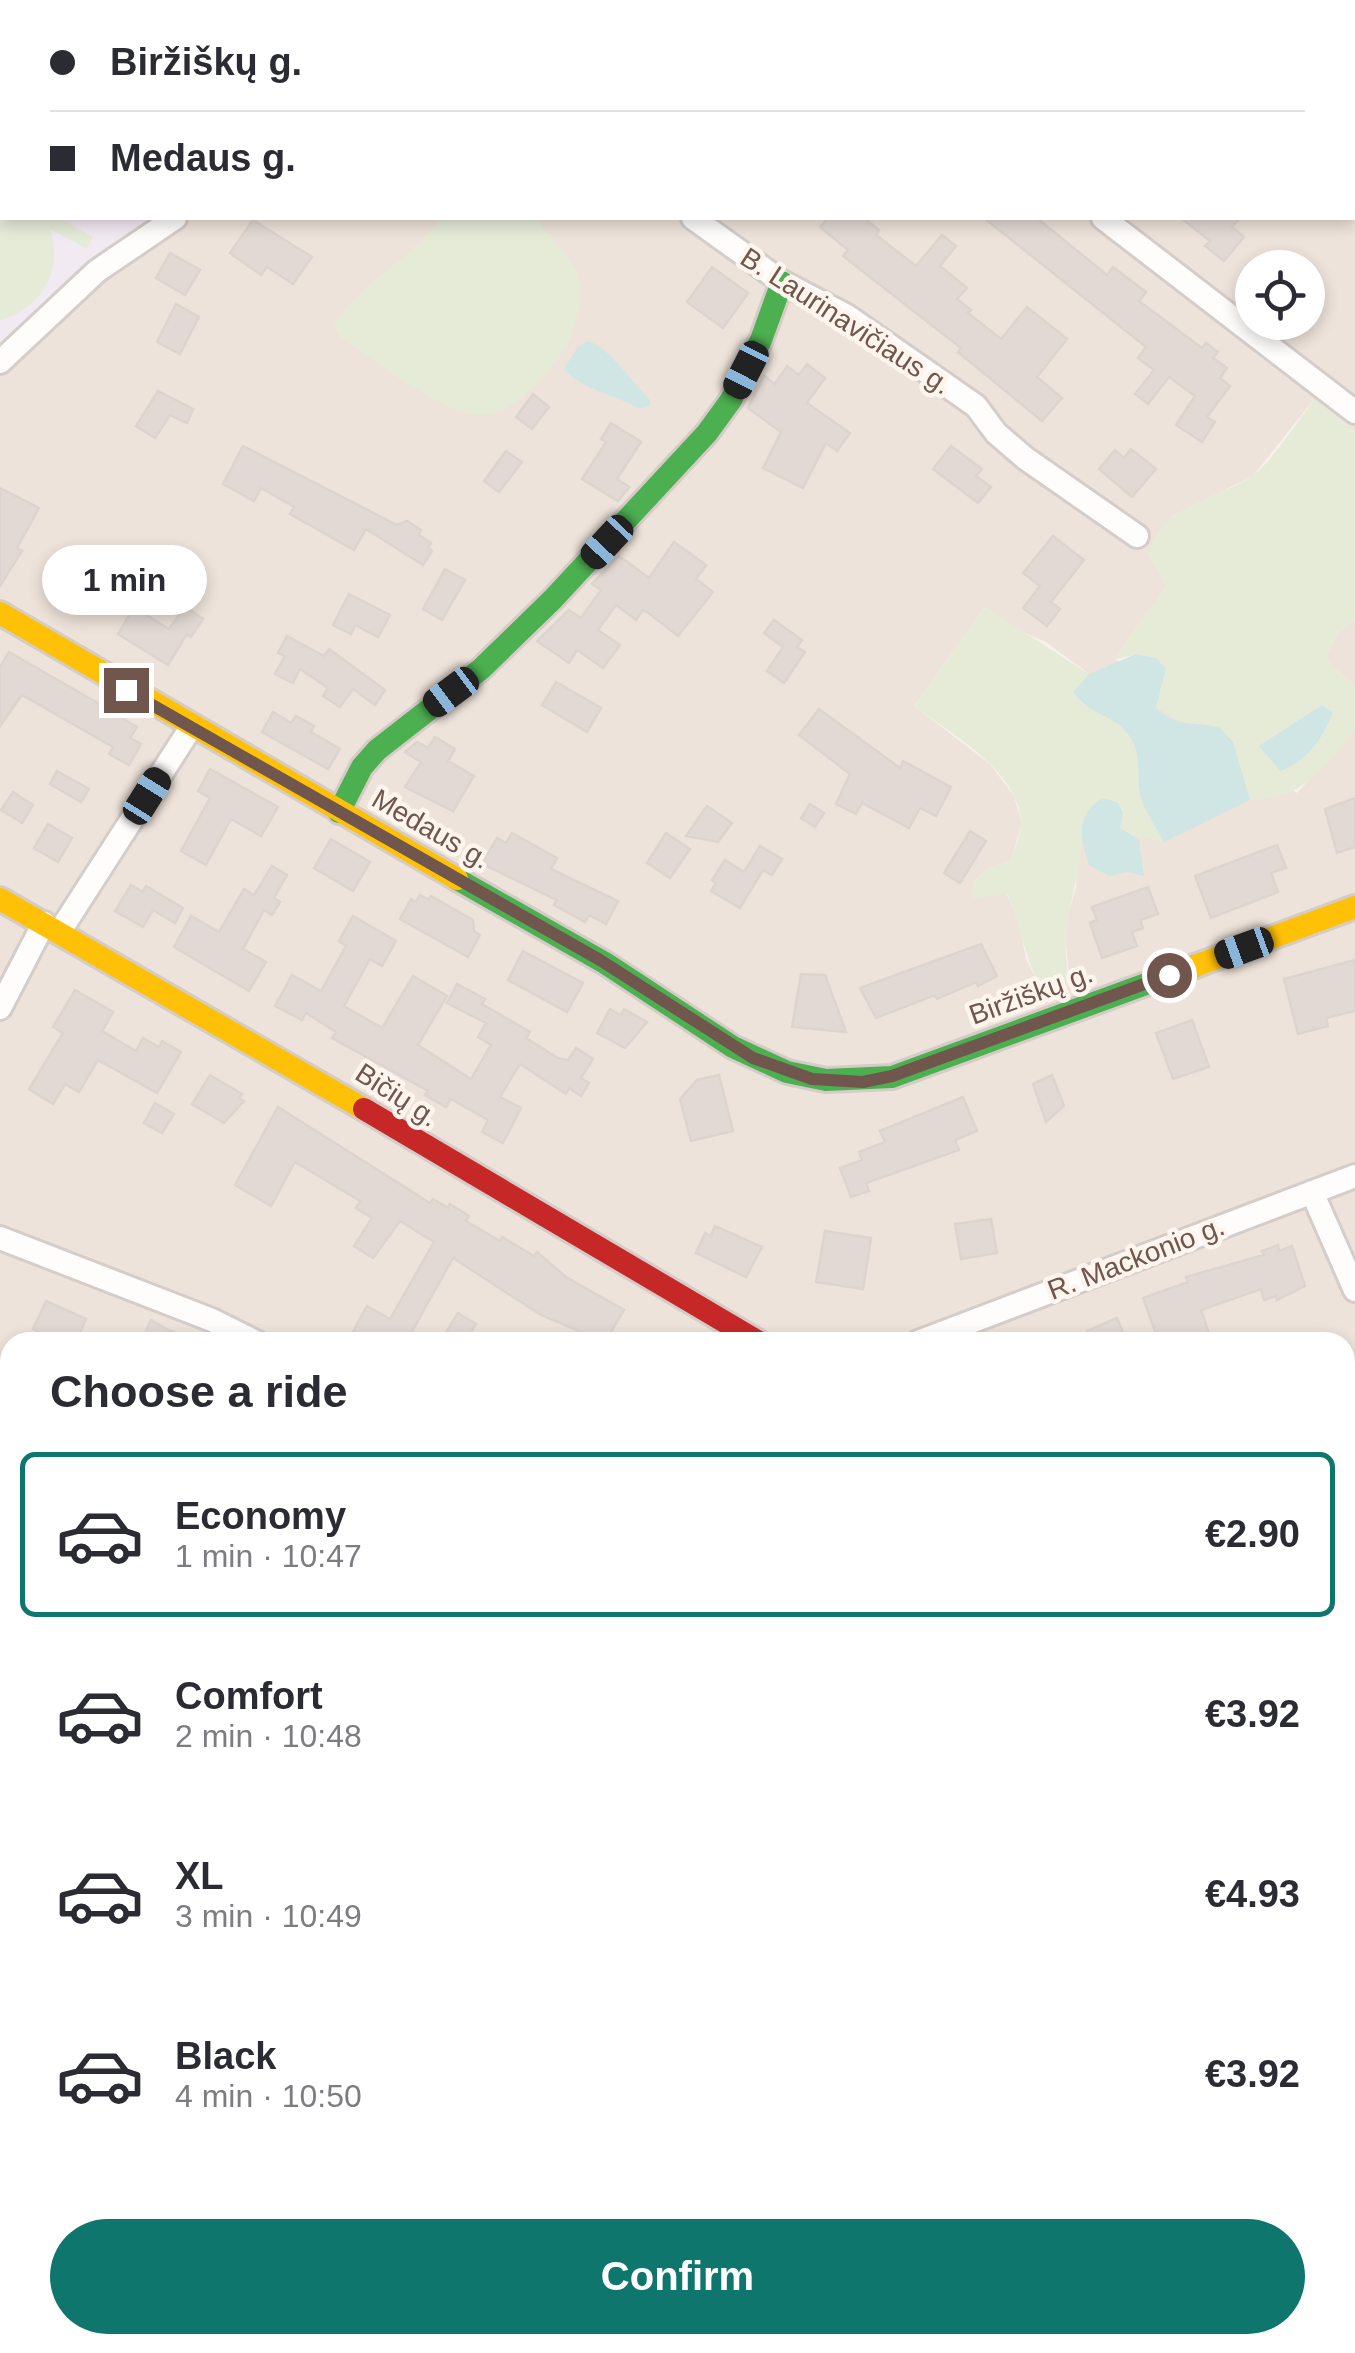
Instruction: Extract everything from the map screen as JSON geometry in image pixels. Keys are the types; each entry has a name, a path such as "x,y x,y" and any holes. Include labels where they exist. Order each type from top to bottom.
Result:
{"street":[{"path":"0,362 97,271 172,220"},
{"name":"B. Laurinavičiaus g.","path":"696,220 782,282 847,316 976,406 996,433 1026,458 1137,536"},
{"path":"1107,220 1355,412"},
{"path":"339,812 362,767 376,750 481,669 567,585 707,434 731,400 761,340 782,282"},
{"name":"Medaus g.","path":"0,613 190,729 600,960 753,1058 812,1079 838,1082"},
{"path":"0,1008 190,729"},
{"name":"Bičių g.","path":"0,900 293,1063 546,1223 741,1332"},
{"name":"Biržiškų g.","path":"838,1082 892,1076 1355,907"},
{"name":"R. Mackonio g.","path":"944,1332 1355,1176"},
{"path":"1312,1192 1355,1290"},
{"path":"0,1238 236,1332"}],"shaded area":[{"path":"0,220 1355,220 1355,432 1315,398 1253,476 1173,516 1166,586 1115,659 1297,793 1355,730 1355,1332 0,1332","holes":["985,607 1018,630 1046,642 1088,673 1076,888 1064,928 1069,975 1057,989 1040,986 1026,959 1019,920 1006,893 973,882 988,869 1011,860 1022,823 1014,796 990,764 914,706"]},
{"path":"0,220 157,220 103,250 0,347"},
{"path":"1355,619 1355,686 1331,665 1326,655 1337,633"}],"green space":[{"path":"0,220 63,220 93,237 87,249 50,229 54,259 46,285 28,307 0,320"},
{"path":"438,220 539,220 578,275 580,306 565,348 526,394 504,409 482,415 449,407 340,337 334,324 360,294"},
{"path":"1316,397 1355,432 1355,619 1337,633 1326,655 1331,665 1355,686 1355,730 1310,780 1283,795 1250,800 1233,743 1203,724 1183,724 1156,707 1166,669 1154,659 1142,656 1114,660 1166,586 1148,554 1155,537 1177,514 1251,477 1276,451"},
{"path":"985,607 1089,674 1073,692 1085,705 1122,728 1133,742 1141,799 1164,842 1125,834 1120,827 1123,813 1081,825 1079,863 1066,937 1069,975 1057,989 1040,986 1007,894 972,898 973,882 988,869 1011,860 1021,826 1017,802 1008,785 980,754 914,706"}],"water":[{"path":"587,341 611,356 650,400 650,405 640,409 590,387 564,369 577,348"},
{"path":"1136,654 1156,658 1166,669 1156,707 1178,721 1219,727 1233,742 1250,800 1164,842 1141,799 1133,742 1115,722 1085,705 1073,692 1089,674"},
{"path":"1322,705 1333,712 1319,740 1298,762 1280,771 1259,746"},
{"path":"1102,798 1117,802 1123,813 1120,828 1139,840 1144,876 1127,872 1109,876 1089,865 1082,828 1087,812"}],"building":[{"path":"253,220 312,257 293,284 267,267 261,275 230,253"},
{"path":"826,220 866,220 879,230 876,235 916,266 942,235 956,246 940,266 967,288 957,299 971,310 968,313 1001,339 1027,307 1067,339 1037,377 1062,398 1042,421 958,352 961,348 843,256 848,250 820,227"},
{"path":"987,220 1039,220 1107,275 1113,267 1146,292 1139,301 1202,348 1206,343 1218,352 1213,358 1227,368 1220,378 1230,386 1207,417 1215,422 1202,442 1176,425 1195,396 1169,377 1148,404 1135,394 1154,370 1138,358 1146,347"},
{"path":"1184,220 1238,220 1232,227 1244,237 1224,261 1205,246 1210,241"},
{"path":"170,253 200,270 185,295 156,278"},
{"path":"712,267 748,293 723,328 687,302"},
{"path":"176,304 199,317 180,354 157,342"},
{"path":"807,364 825,378 807,403 850,433 837,451 826,443 803,488 763,468 781,432 748,408 764,376 775,384 787,366 799,375"},
{"path":"158,391 193,409 187,423 170,415 155,438 136,426"},
{"path":"533,394 549,407 532,429 516,417"},
{"path":"611,423 641,442 617,479 629,487 618,501 582,479 606,442 601,439"},
{"path":"243,446 397,525 407,521 421,530 419,535 431,543 428,548 432,551 423,565 366,529 354,550 290,514 294,507 261,488 254,501 223,484"},
{"path":"951,446 982,469 976,476 991,487 978,503 933,469"},
{"path":"1131,449 1156,469 1132,497 1099,469 1115,450 1124,458"},
{"path":"506,451 522,462 499,492 484,481"},
{"path":"0,488 39,508 17,548 22,551 0,586"},
{"path":"1053,536 1084,560 1051,602 1060,609 1047,626 1023,608 1040,586 1023,573"},
{"path":"674,542 706,565 696,579 713,592 678,636 643,610 636,620 616,605 598,630 620,645 603,668 577,650 569,663 537,641 569,610 581,618 601,590 592,584 619,556 649,578"},
{"path":"445,569 465,580 442,620 423,609"},
{"path":"349,594 390,615 378,637 355,625 351,634 333,625"},
{"path":"185,606 203,619 191,637 187,634 168,665 118,634 134,607 169,629"},
{"path":"774,620 802,640 797,647 805,652 784,683 767,671 783,647 764,633"},
{"path":"287,636 324,656 329,649 385,690 375,705 353,689 340,707 323,696 328,688 300,669 293,683 275,674 285,656 278,653"},
{"path":"9,652 110,710 112,705 127,714 123,719 137,727 130,738 141,744 129,765 109,754 113,747 22,695 0,726 0,667"},
{"path":"556,682 601,708 587,732 542,705"},
{"path":"819,709 900,768 903,761 951,787 936,816 920,808 909,828 862,803 856,814 836,804 850,774 799,735"},
{"path":"273,712 291,723 296,716 314,726 311,732 340,749 328,769 262,732"},
{"path":"435,737 455,749 448,761 474,776 453,811 405,787 421,762 405,752 417,742 428,748"},
{"path":"210,769 278,807 261,836 231,819 206,865 181,851 210,798 198,791"},
{"path":"57,771 89,789 81,802 50,784"},
{"path":"13,792 33,805 22,823 1,810"},
{"path":"1355,798 1355,847 1337,853 1325,809"},
{"path":"810,804 824,813 815,827 801,818"},
{"path":"707,806 732,823 718,842 686,836"},
{"path":"48,824 72,838 58,862 34,848"},
{"path":"970,831 986,841 960,883 944,873"},
{"path":"512,833 557,858 551,869 618,901 606,924 589,915 585,922 554,905 557,900 482,864 497,838 506,843"},
{"path":"666,833 690,849 670,878 647,863"},
{"path":"331,839 370,862 353,891 314,868"},
{"path":"1277,845 1286,868 1271,873 1278,892 1211,918 1195,876"},
{"path":"760,846 782,859 772,875 763,870 740,908 711,891 716,883 712,880 725,860 744,872"},
{"path":"272,866 287,875 274,898 280,902 272,915 264,910 243,949 266,962 249,991 174,947 191,916 219,932 244,889 254,895"},
{"path":"131,885 143,892 146,886 183,908 175,923 153,910 143,927 115,911"},
{"path":"1148,887 1158,914 1140,920 1143,928 1132,932 1137,946 1102,958 1090,923 1097,920 1092,907"},
{"path":"420,895 429,900 431,896 473,920 474,931 480,935 468,957 400,919 411,899 416,902"},
{"path":"353,916 396,941 382,966 370,959 344,1006 382,1028 413,976 447,996 418,1045 471,1079 491,1045 478,1037 486,1023 447,1003 457,984 485,999 482,1004 530,1032 526,1038 558,1058 568,1060 576,1048 593,1059 581,1078 589,1083 581,1096 569,1088 566,1094 520,1064 500,1097 521,1108 503,1143 482,1132 488,1120 451,1099 446,1107 425,1095 428,1091 332,1038 336,1032 306,1013 302,1020 275,1006 292,975 321,991 346,946 339,941"},
{"path":"981,944 997,976 978,986 976,982 876,1018 860,988"},
{"path":"523,951 583,983 567,1012 508,980"},
{"path":"1355,960 1355,1011 1326,1018 1328,1026 1298,1034 1284,979"},
{"path":"801,974 825,975 846,1032 792,1027"},
{"path":"75,990 113,1012 102,1031 136,1051 143,1038 159,1047 162,1041 181,1052 157,1093 98,1060 79,1092 65,1084 53,1104 29,1089 63,1033 53,1027"},
{"path":"610,1009 621,1015 624,1009 647,1022 625,1048 597,1033"},
{"path":"1192,1020 1209,1067 1173,1079 1156,1033"},
{"path":"210,1075 242,1094 239,1098 244,1101 224,1123 192,1104"},
{"path":"719,1075 733,1131 691,1141 680,1099 697,1080"},
{"path":"1052,1075 1064,1106 1046,1122 1033,1084"},
{"path":"963,1097 977,1131 955,1140 959,1150 866,1183 869,1191 851,1197 840,1168 862,1160 859,1152 885,1142 880,1131"},
{"path":"155,1103 174,1114 162,1133 144,1123"},
{"path":"278,1107 430,1203 433,1199 448,1208 450,1204 469,1216 466,1221 500,1241 502,1237 534,1256 537,1252 566,1277 624,1310 611,1332 581,1332 541,1315 453,1258 412,1332 353,1332 367,1306 390,1319 434,1242 400,1221 373,1258 354,1246 372,1218 356,1208 360,1201 295,1162 271,1206 235,1185"},
{"path":"991,1219 997,1253 961,1259 955,1224"},
{"path":"715,1226 762,1247 746,1277 696,1253 705,1233 711,1236"},
{"path":"825,1231 871,1238 863,1289 816,1282"},
{"path":"1278,1245 1279,1251 1292,1246 1305,1286 1277,1300 1276,1296 1264,1300 1261,1289 1201,1310 1209,1332 1155,1332 1143,1298 1188,1282 1186,1277 1264,1255 1262,1251"},
{"path":"46,1301 86,1319 80,1332 33,1329"},
{"path":"458,1313 476,1324 471,1332 446,1332"},
{"path":"1117,1318 1123,1332 1087,1332"},
{"path":"151,1320 174,1332 146,1332"}],"traffic: fast":[{"path":"339,812 362,767 377,750 481,669 553,599 707,433 731,400 761,340 782,282"},
{"path":"457,879 605,963 733,1047 787,1072 826,1080 892,1077 1195,966"}],"traffic: slow":[{"path":"0,613 457,879"},
{"path":"0,899 364,1109"},
{"path":"1195,966 1355,907"}],"traffic: jam":[{"path":"364,1109 742,1332"}],"route":[{"path":"126,690 600,960 753,1058 786,1072 838,1082 892,1076 1169,975"}]}
